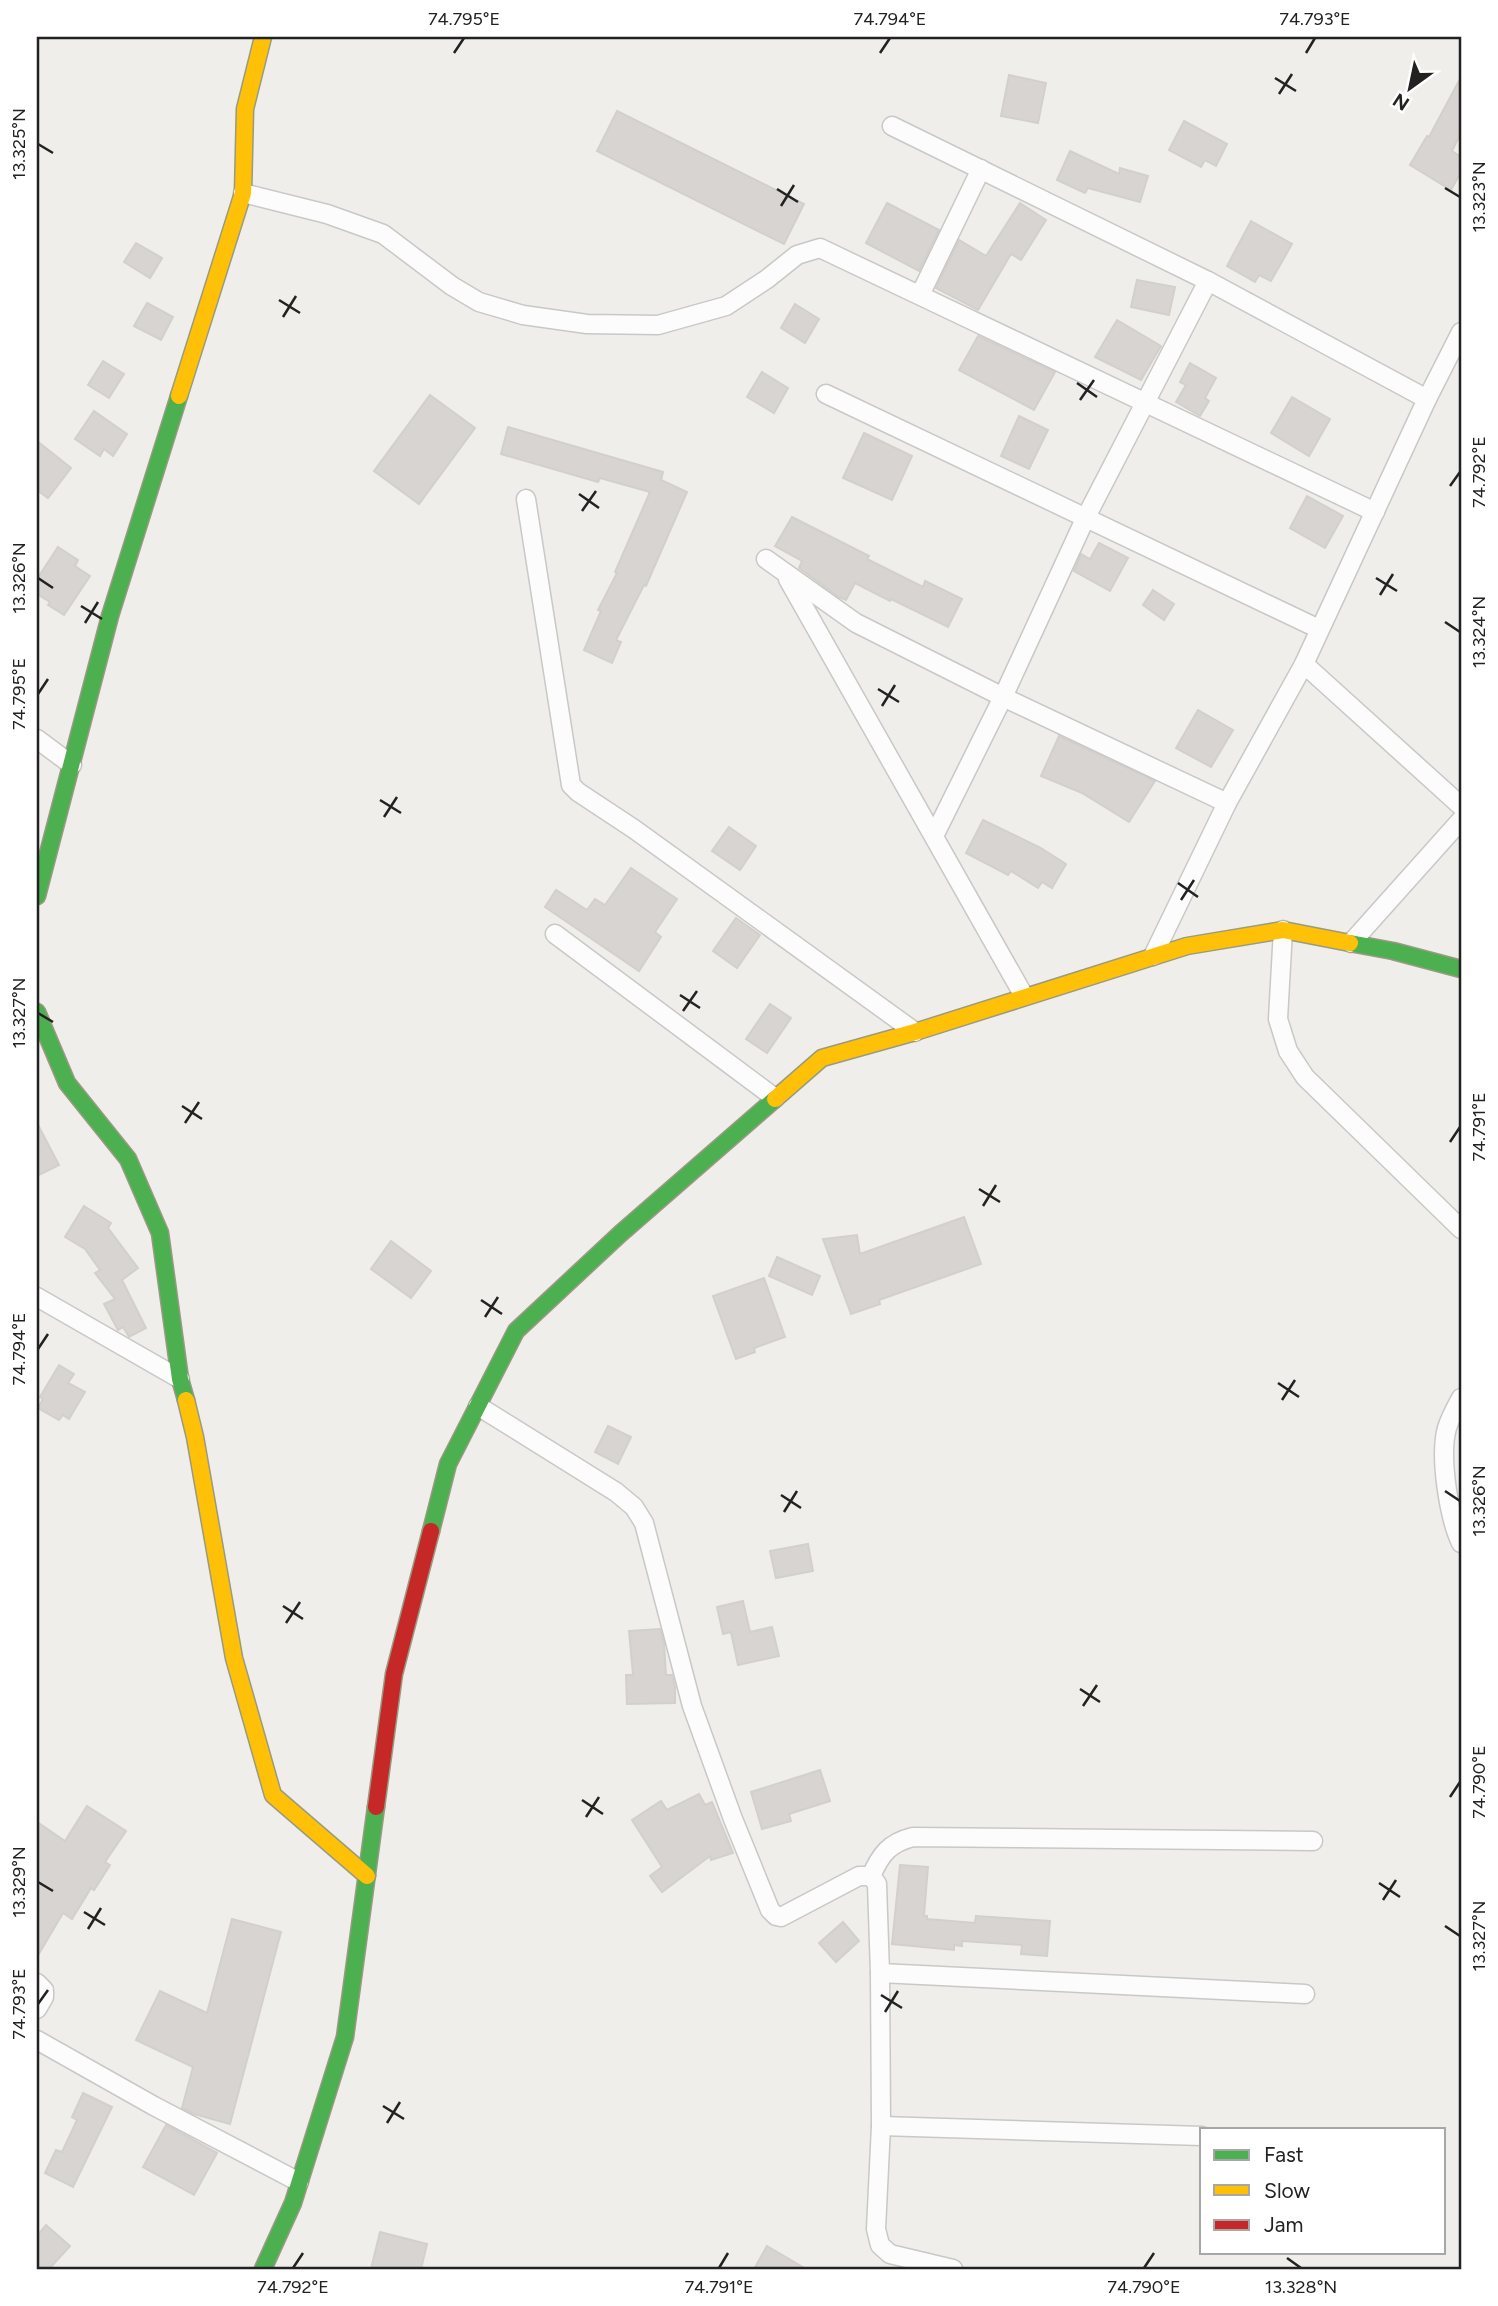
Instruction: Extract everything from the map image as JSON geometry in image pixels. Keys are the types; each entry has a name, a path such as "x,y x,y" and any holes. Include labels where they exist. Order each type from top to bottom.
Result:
{"main road":[{"path":"37,896 110,615 243,193 245,109 263,37"},
{"path":"263,2269 293,2203 345,2037 394,1674 448,1464 516,1331 620,1234 822,1058 915,1032 1186,946 1283,930 1393,951 1461,969"},
{"path":"37,1014 67,1083 128,1159 159,1233 180,1379 195,1437 234,1658 273,1794 367,1876"}],"street":[{"path":"892,126 1208,281 1427,399"},
{"path":"920,295 981,169"},
{"path":"243,193 327,214 383,234 452,286 479,302 523,314 587,324 658,325 726,306 797,255 820,248 1375,512"},
{"path":"934,836 1003,697 1085,519 1208,281"},
{"path":"1153,956 1227,803 1304,664 1461,332"},
{"path":"826,394 1319,629"},
{"path":"526,499 571,785 915,1032"},
{"path":"766,559 856,623 1003,697 1227,803"},
{"path":"784,572 1024,996"},
{"path":"1304,664 1461,806"},
{"path":"37,739 72,765"},
{"path":"1351,943 1461,820"},
{"path":"1283,930 1278,1019 1288,1051 1305,1077 1461,1229"},
{"path":"555,934 775,1098"},
{"path":"37,1297 180,1379"},
{"path":"1461,1398 1447,1430 1444,1458 1451,1517 1461,1543"},
{"path":"478,1406 616,1492 634,1507 644,1522 692,1706 770,1910 781,1917 859,1876 871,1876"},
{"path":"871,1876 878,1858 887,1847 914,1837 1312,1841"},
{"path":"871,1876 877,1884 880,1973 881,2126 876,2229 880,2245 890,2254 953,2269"},
{"path":"880,1973 1305,1994"},
{"path":"37,1983 44,1990 44,1997 37,2009"},
{"path":"37,2040 154,2106 299,2182"},
{"path":"881,2126 1200,2136"}],"building":[{"path":"1009,75 1046,83 1038,123 1001,116"},
{"path":"1461,77 1461,133 1452,151 1461,157 1461,172 1451,190 1410,165 1427,136 1429,137"},
{"path":"617,111 804,204 784,244 597,151"},
{"path":"1184,121 1227,144 1216,166 1205,160 1201,167 1169,150"},
{"path":"1070,151 1119,174 1120,168 1148,176 1140,202 1088,188 1085,193 1057,180"},
{"path":"887,203 939,230 919,271 866,243"},
{"path":"1020,203 1046,220 1021,260 1011,254 978,310 936,288 959,240 986,256"},
{"path":"1251,221 1292,244 1271,281 1259,275 1255,282 1227,266"},
{"path":"136,243 162,258 150,278 124,262"},
{"path":"1137,280 1175,287 1169,315 1131,307"},
{"path":"147,303 173,317 161,340 134,326"},
{"path":"795,304 819,319 805,343 781,328"},
{"path":"1117,320 1161,346 1141,380 1095,357"},
{"path":"978,336 1055,372 1034,410 959,370"},
{"path":"103,361 124,374 109,398 88,385"},
{"path":"1190,363 1216,378 1205,398 1209,401 1200,416 1176,402 1186,385 1180,382"},
{"path":"762,372 788,388 774,413 747,397"},
{"path":"430,395 475,428 419,504 374,471"},
{"path":"1292,397 1330,419 1309,456 1271,433"},
{"path":"94,411 127,434 113,456 104,449 100,456 75,439"},
{"path":"1019,416 1048,430 1029,469 1001,456"},
{"path":"508,427 663,472 661,480 687,492 646,586 644,585 616,640 621,642 612,663 584,650 601,611 598,610 617,573 615,572 650,492 600,478 598,482 501,454"},
{"path":"864,433 912,456 892,500 843,478"},
{"path":"37,441 71,468 48,498 37,490"},
{"path":"1307,496 1343,516 1325,548 1290,528"},
{"path":"792,517 923,587 925,581 962,599 948,627 855,583 846,600 839,597 799,568 802,561 775,546"},
{"path":"1099,543 1128,558 1110,591 1074,571 1081,554 1090,559"},
{"path":"58,547 78,560 75,566 90,576 64,615 37,594 37,579"},
{"path":"1153,590 1174,604 1164,620 1143,605"},
{"path":"1198,710 1233,730 1211,767 1176,748"},
{"path":"1059,736 1155,781 1129,822 1082,793 1041,776"},
{"path":"983,820 1041,848 1066,864 1052,888 1042,882 1038,888 1011,871 1008,875 966,853"},
{"path":"729,827 756,846 740,870 712,851"},
{"path":"631,868 677,899 655,932 661,937 639,971 545,907 556,890 587,910 595,899 605,905"},
{"path":"736,918 760,935 737,968 713,951"},
{"path":"770,1004 791,1018 767,1053 746,1039"},
{"path":"37,1123 59,1165 37,1176"},
{"path":"84,1206 111,1223 108,1228 138,1268 122,1280 146,1328 129,1337 123,1327 118,1330 104,1304 115,1299 95,1273 100,1270 85,1249 65,1237"},
{"path":"964,1217 981,1264 879,1300 880,1304 851,1314 823,1239 857,1235 860,1254"},
{"path":"391,1241 431,1271 411,1298 371,1269"},
{"path":"777,1257 820,1276 812,1295 769,1276"},
{"path":"764,1278 785,1337 754,1348 755,1352 736,1359 713,1296"},
{"path":"59,1365 74,1374 68,1383 85,1392 69,1419 63,1415 59,1420 38,1408 43,1399 40,1397"},
{"path":"608,1426 631,1437 618,1464 595,1452"},
{"path":"808,1544 813,1571 776,1578 770,1551"},
{"path":"743,1601 750,1632 772,1627 779,1656 738,1665 731,1632 723,1634 717,1607"},
{"path":"660,1629 664,1643 666,1675 672,1675 675,1703 627,1704 626,1675 633,1675 629,1631"},
{"path":"820,1770 830,1801 789,1814 791,1821 762,1829 751,1792"},
{"path":"699,1794 705,1805 712,1802 733,1853 711,1860 710,1856 662,1892 650,1876 662,1867 632,1820 661,1801 667,1810"},
{"path":"87,1806 126,1831 105,1862 110,1865 94,1890 91,1888 72,1919 63,1913 37,1957 37,1822 65,1841"},
{"path":"900,1865 928,1867 924,1916 927,1916 927,1919 975,1923 976,1916 1050,1921 1047,1956 1021,1954 1022,1945 962,1941 962,1946 954,1945 954,1950 892,1944"},
{"path":"232,1919 281,1932 230,2124 182,2108 193,2067 136,2040 160,1991 207,2013"},
{"path":"843,1922 859,1941 836,1962 819,1943"},
{"path":"83,2093 112,2107 73,2187 45,2173 56,2150 62,2152 77,2120 72,2117"},
{"path":"166,2125 217,2153 194,2195 143,2167"},
{"path":"46,2225 70,2246 49,2269 37,2269 37,2236"},
{"path":"380,2232 427,2244 421,2269 371,2269"},
{"path":"767,2246 806,2269 754,2269"}],"traffic: fast":[{"path":"37,896 110,616 179,396"},
{"path":"1350,943 1461,969"},
{"path":"37,1012 67,1083 128,1159 160,1233 180,1379 186,1400"},
{"path":"431,1531 448,1464 516,1331 620,1234 775,1099"},
{"path":"263,2269 293,2203 345,2037 376,1807"}],"traffic: slow":[{"path":"179,396 243,193 245,109 263,37"},
{"path":"775,1099 822,1058 915,1032 1187,946 1283,930 1350,943"},
{"path":"186,1400 234,1658 273,1795 367,1876"}],"traffic: jam":[{"path":"376,1807 394,1674 431,1531"}]}
